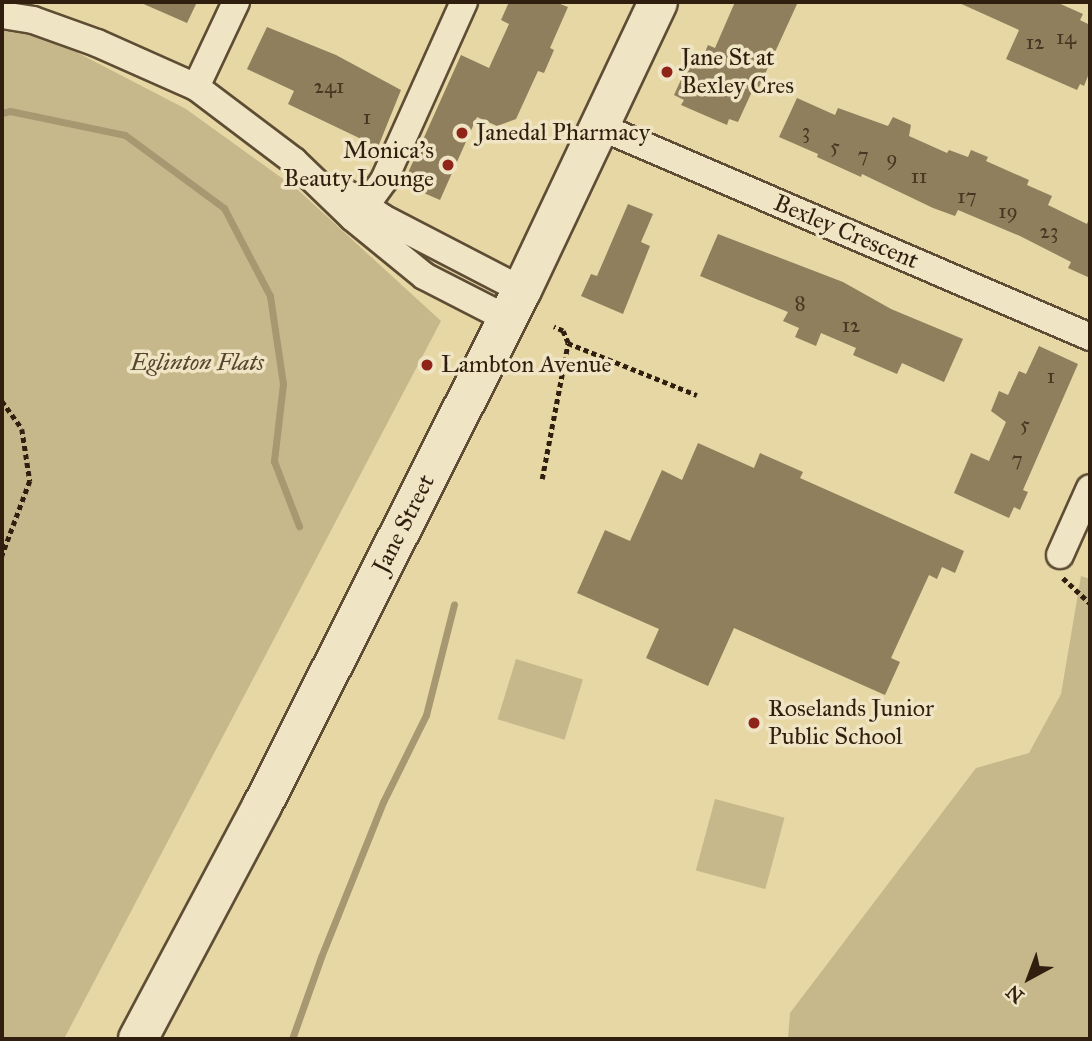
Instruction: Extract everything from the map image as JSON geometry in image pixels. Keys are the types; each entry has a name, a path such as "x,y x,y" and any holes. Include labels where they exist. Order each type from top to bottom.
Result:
{"main road":[{"name":"Jane Street","path":"138,1039 268,794 515,304 658,2"}],"street":[{"path":"196,87 236,2"},
{"path":"366,205 384,180 464,2"},
{"path":"2,15 33,20 97,43 196,87 294,161 366,205 515,304"},
{"name":"Bexley Crescent","path":"601,127 1090,337"},
{"path":"294,161 354,218 424,276 515,304"},
{"path":"1060,555 1090,488"}],"path":[{"path":"542,479 568,343 563,331 554,327"},
{"path":"568,343 697,395"},
{"path":"2,401 22,429 30,481 2,556"},
{"path":"1084,598 1090,603"}],"green space":[{"name":"Eglinton Flats","path":"2,28 53,40 186,109 297,189 441,321 64,1039 2,1039"},
{"path":"1081,576 1090,579 1090,1039 788,1039 790,1013 976,768 1029,753 1061,694"},
{"path":"516,659 583,679 565,740 498,719"},
{"path":"715,799 785,818 765,889 696,870"}],"building":[{"path":"139,2 197,2 187,23"},
{"path":"509,2 555,2 568,7 550,48 554,50 544,73 538,71 516,119 497,126 477,117 440,200 403,184 461,55 489,68 509,24 501,20"},
{"path":"735,2 798,2 759,87 755,85 738,122 729,119 727,125 681,105 684,100 674,95 689,62 699,66 708,45 715,48"},
{"path":"957,2 1056,2 1083,14 1080,20 1090,25 1090,71 1084,86 1080,84 1077,90 1006,59 1019,30"},
{"path":"267,27 336,55 401,90 378,147 288,104 294,91 247,69"},
{"path":"797,98 835,115 838,108 888,126 893,117 911,125 909,136 947,153 949,150 968,157 971,150 988,157 986,161 1029,180 1027,185 1052,196 1048,205 1087,224 1090,216 1090,278 1068,268 1071,262 1020,236 958,210 955,216 933,208 862,174 861,177 817,157 818,154 779,137"},
{"path":"628,204 653,214 641,242 650,246 623,314 581,296 591,274 597,276"},
{"path":"718,234 843,282 891,309 963,339 944,382 902,363 897,374 853,355 856,348 821,333 816,346 795,337 799,328 783,321 788,312 700,276"},
{"path":"1039,346 1078,364 1023,490 1028,492 1020,510 1014,507 1009,518 954,493 971,453 989,461 1006,422 991,411 999,391 1008,395 1019,371 1026,374"},
{"path":"698,443 754,468 760,453 803,472 800,478 964,551 955,573 942,567 937,579 929,575 891,658 900,662 885,695 734,628 708,686 646,658 659,629 577,593 605,530 630,541 662,470 682,480"}],"waterway":[{"path":"2,113 10,111 125,135 224,208 270,296 283,384 274,461 299,526"},
{"path":"292,1039 321,957 383,802 426,715 454,604"}],"place":[{"name":"Jane St at Bexley Cres","path":"667,72"},
{"name":"Janedal Pharmacy","path":"462,133"},
{"name":"Monica's Beauty Lounge","path":"448,165"},
{"name":"Lambton Avenue","path":"427,365"},
{"name":"Roselands Junior Public School","path":"754,723"}]}
